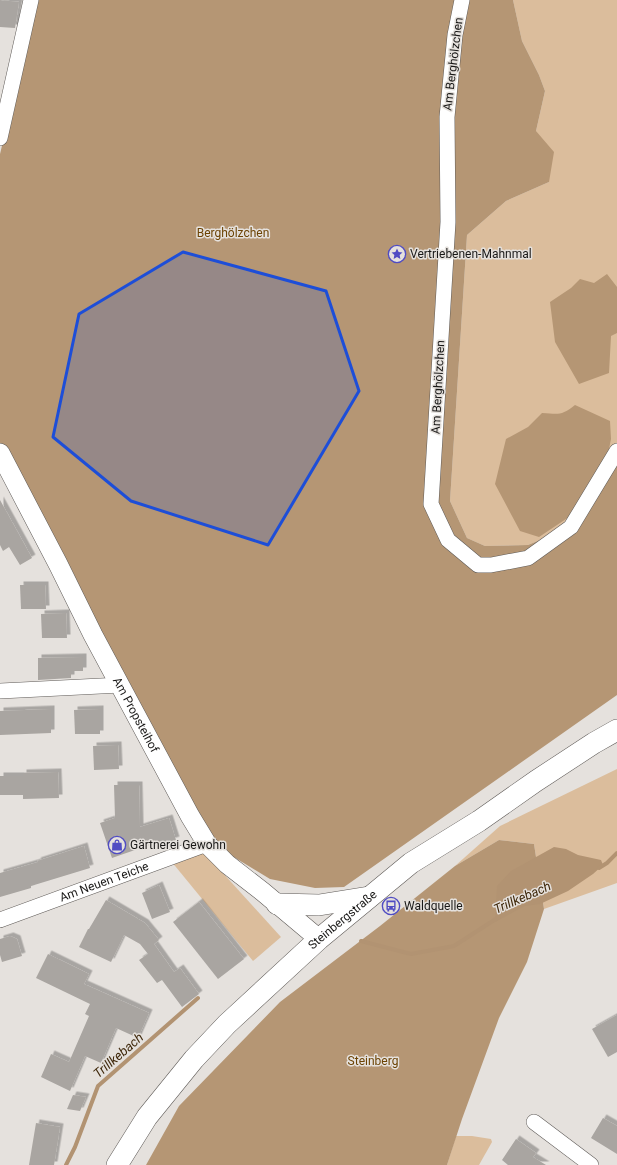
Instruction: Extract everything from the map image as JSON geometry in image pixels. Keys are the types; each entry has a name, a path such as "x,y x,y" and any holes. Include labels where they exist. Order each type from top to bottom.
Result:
{"main road":[{"name":"Steinbergstraße","path":"117,1165 147,1117 194,1059 227,1024 319,939 411,863 479,821 536,781 617,730"},
{"path":"278,904 319,905 370,897"}],"street":[{"path":"0,138 31,0"},
{"name":"Am Berghölzchen","path":"462,0 455,35 447,117 448,222 431,504 448,540 478,565 491,565 528,558 571,527 617,451"},
{"name":"Am Propsteihof","path":"0,453 93,635 190,816 207,844 227,864 278,904 319,939"},
{"path":"0,691 121,685"},
{"name":"Am Neuen Teiche","path":"0,920 207,844"},
{"path":"534,1122 592,1165"}],"highlighted area":[{"path":"183,252 326,291 359,391 268,545 131,501 53,437 79,314"}],"shaded area":[{"path":"513,0 617,0 617,450 571,527 528,545 485,546 467,538 450,501 467,235 506,201 549,182 536,131 545,91 539,75 522,41"},
{"path":"617,769 617,883 544,909 534,844 499,840 455,866 500,826"},
{"path":"202,850 281,937 253,961 171,861"},
{"path":"456,1136 472,1136 491,1139 492,1142 479,1165 447,1165"}],"green space":[{"name":"Berghölzchen","path":"37,0 513,0 522,41 539,75 545,91 536,131 554,152 549,182 506,201 467,235 450,501 467,538 485,546 528,545 571,527 617,450 617,695 344,887 315,888 270,879 214,845 0,452 0,154"},
{"path":"607,274 617,287 617,333 611,336 609,373 579,384 555,342 550,302 571,288 580,279 594,283"},
{"path":"575,405 610,421 611,439 608,454 575,513 539,537 520,531 495,484 506,439 528,427 542,413 560,414"},
{"name":"Steinberg","path":"499,840 534,844 544,909 527,962 499,1018 447,1165 146,1165 179,1106 280,1002 380,926 455,866"}],"water":[{"path":"554,847 566,849 578,855 601,860 603,865 593,874 568,891 540,904 525,906 495,922 497,886 511,871"}],"building":[{"path":"0,0 19,2 15,28 0,27"},
{"path":"0,500 32,558 20,565 9,547 3,551 0,545"},
{"path":"20,585 45,585 46,609 21,609"},
{"path":"66,613 67,638 42,638 41,614"},
{"path":"83,657 83,671 71,671 71,678 38,680 38,658"},
{"path":"51,709 51,733 0,735 0,711"},
{"path":"100,709 100,734 75,734 74,710"},
{"path":"118,745 119,769 94,770 93,746"},
{"path":"58,772 59,798 23,799 23,795 0,795 0,776 23,776 23,773"},
{"path":"114,785 139,785 140,827 169,818 176,840 156,846 155,843 112,858 100,823 115,818"},
{"path":"84,846 90,868 0,897 0,873"},
{"path":"159,885 170,912 152,919 142,893"},
{"path":"106,900 145,923 159,940 154,944 174,972 180,968 199,994 182,1007 162,980 157,983 139,960 148,954 140,944 124,935 111,962 79,947"},
{"path":"199,902 244,959 218,979 173,922"},
{"path":"10,936 17,939 22,956 2,962 0,955 0,939"},
{"path":"48,954 89,974 84,984 149,1013 138,1038 116,1028 101,1063 85,1056 70,1091 41,1077 51,1054 69,1062 89,1016 85,1014 90,1004 36,978"},
{"path":"617,1015 617,1052 608,1057 592,1029"},
{"path":"73,1095 86,1097 80,1111 67,1109"},
{"path":"603,1118 617,1126 617,1154 591,1138"},
{"path":"36,1123 60,1127 54,1165 29,1165"},
{"path":"516,1139 536,1153 533,1157 546,1165 508,1165 502,1160"}],"waterway":[{"name":"Trillkebach","path":"599,868 607,863 617,853"},
{"name":"Trillkebach","path":"361,941 411,954 454,946 499,917"},
{"name":"Trillkebach","path":"66,1165 75,1147 98,1086 198,998"}],"place":[{"name":"Vertriebenen-Mahnmal","path":"397,254"},
{"name":"Gärtnerei Gewohn","path":"117,845"},
{"name":"Waldquelle","path":"391,906"}]}
